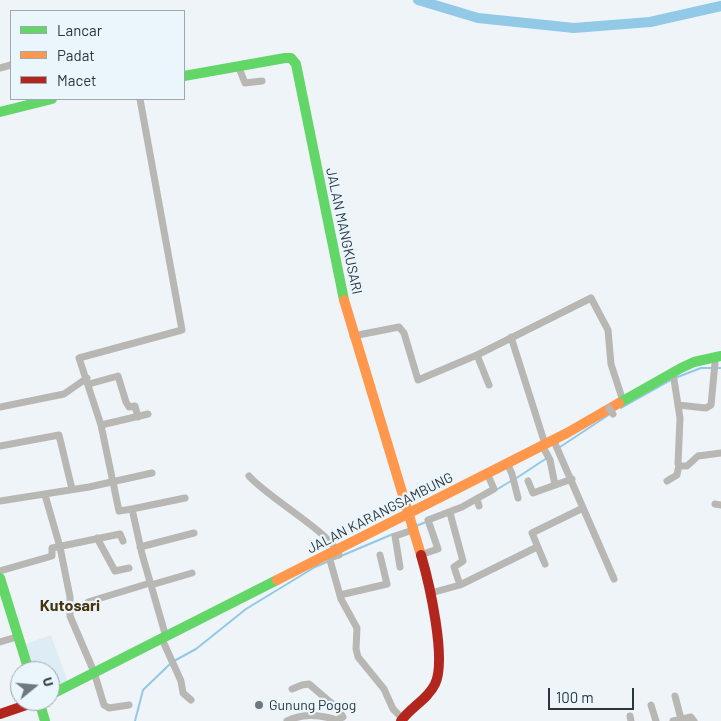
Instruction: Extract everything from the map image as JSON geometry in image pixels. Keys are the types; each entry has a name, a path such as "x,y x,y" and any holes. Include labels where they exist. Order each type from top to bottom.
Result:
{"main road":[{"name":"JALAN MANGKUSARI","path":"185,76 239,68 285,58 291,58 296,64 332,248 353,336 408,514 423,554 431,593 438,664 435,683 401,720"},
{"path":"0,112 48,100"},
{"name":"JALAN KARANGSAMBUNG","path":"60,690 507,463 550,446 623,401 674,377 694,362 717,363"},
{"path":"0,578 25,661"}],"street":[{"path":"239,68 245,83 262,81"},
{"path":"140,100 182,330 80,357 79,360 88,381 102,426 111,482 119,512 185,498"},
{"path":"353,336 400,328 404,333 418,380 477,355 592,298 608,330 611,364 623,401"},
{"path":"511,337 550,446 572,480 614,579"},
{"path":"477,355 489,385"},
{"path":"678,406 710,407 717,363"},
{"path":"0,408 64,394 88,381 118,376 126,402 130,407 135,406 138,417"},
{"path":"667,481 677,475 679,465 678,406 674,377"},
{"path":"102,426 148,414"},
{"path":"0,446 60,435 72,489"},
{"path":"550,446 550,460 555,485"},
{"path":"679,465 687,466 698,456 721,453"},
{"path":"507,463 518,498"},
{"path":"0,501 45,495 152,473"},
{"path":"423,554 438,549 428,520 478,502 494,489 487,473"},
{"path":"249,476 264,492 329,539 338,550 339,555 331,557 330,562 340,595 357,628 356,649 358,657 382,686 393,709 401,720"},
{"path":"528,481 533,494 572,480"},
{"path":"45,495 60,547 70,597 70,616 94,672 104,705 114,708 129,705"},
{"path":"545,564 531,534 532,532 583,508"},
{"path":"132,509 164,638 181,681 183,693 192,700"},
{"path":"450,513 463,561 454,567 460,585"},
{"path":"400,567 395,536 413,528"},
{"path":"140,547 194,533"},
{"path":"0,571 52,556 52,548 120,534 123,541"},
{"path":"97,538 115,571 129,568"},
{"path":"431,593 460,585 537,547"},
{"path":"340,595 387,584 380,556"},
{"path":"88,602 192,573"},
{"path":"0,642 17,637"},
{"path":"287,721 310,715 319,715 336,720 343,717 337,708 310,684 292,689"},
{"path":"675,696 681,719"},
{"path":"652,705 656,721"},
{"path":"672,721 692,717 694,721"}],"shaded area":[{"path":"51,635 69,685 60,690 60,661 25,661 20,646"}],"waterway":[{"path":"418,0 478,18 574,28 650,22 721,6"},
{"path":"675,378 701,368 721,368"},
{"path":"621,408 671,380"},
{"path":"560,447 610,414"},
{"path":"515,479 547,458"},
{"path":"496,490 511,481"},
{"path":"416,526 426,522"},
{"path":"174,661 196,649 246,609 315,567 393,534"},
{"path":"135,721 143,690 170,664"}],"traffic: fast":[{"path":"185,76 285,58 291,58 296,64 344,300"},
{"path":"0,112 48,100"},
{"path":"619,403 694,362 721,356"},
{"path":"0,578 26,661"},
{"path":"60,690 277,580"},
{"path":"42,711 45,721"}],"traffic: slow":[{"path":"344,300 421,555"},
{"path":"277,580 567,433 619,403"}],"traffic: jam":[{"path":"401,721 432,689 438,673 439,658 436,621 421,555"},
{"path":"0,714 10,711"}],"place":[{"name":"Gunung Pogog","path":"259,705"}],"district":[{"name":"Kutosari","path":"70,606"}]}
